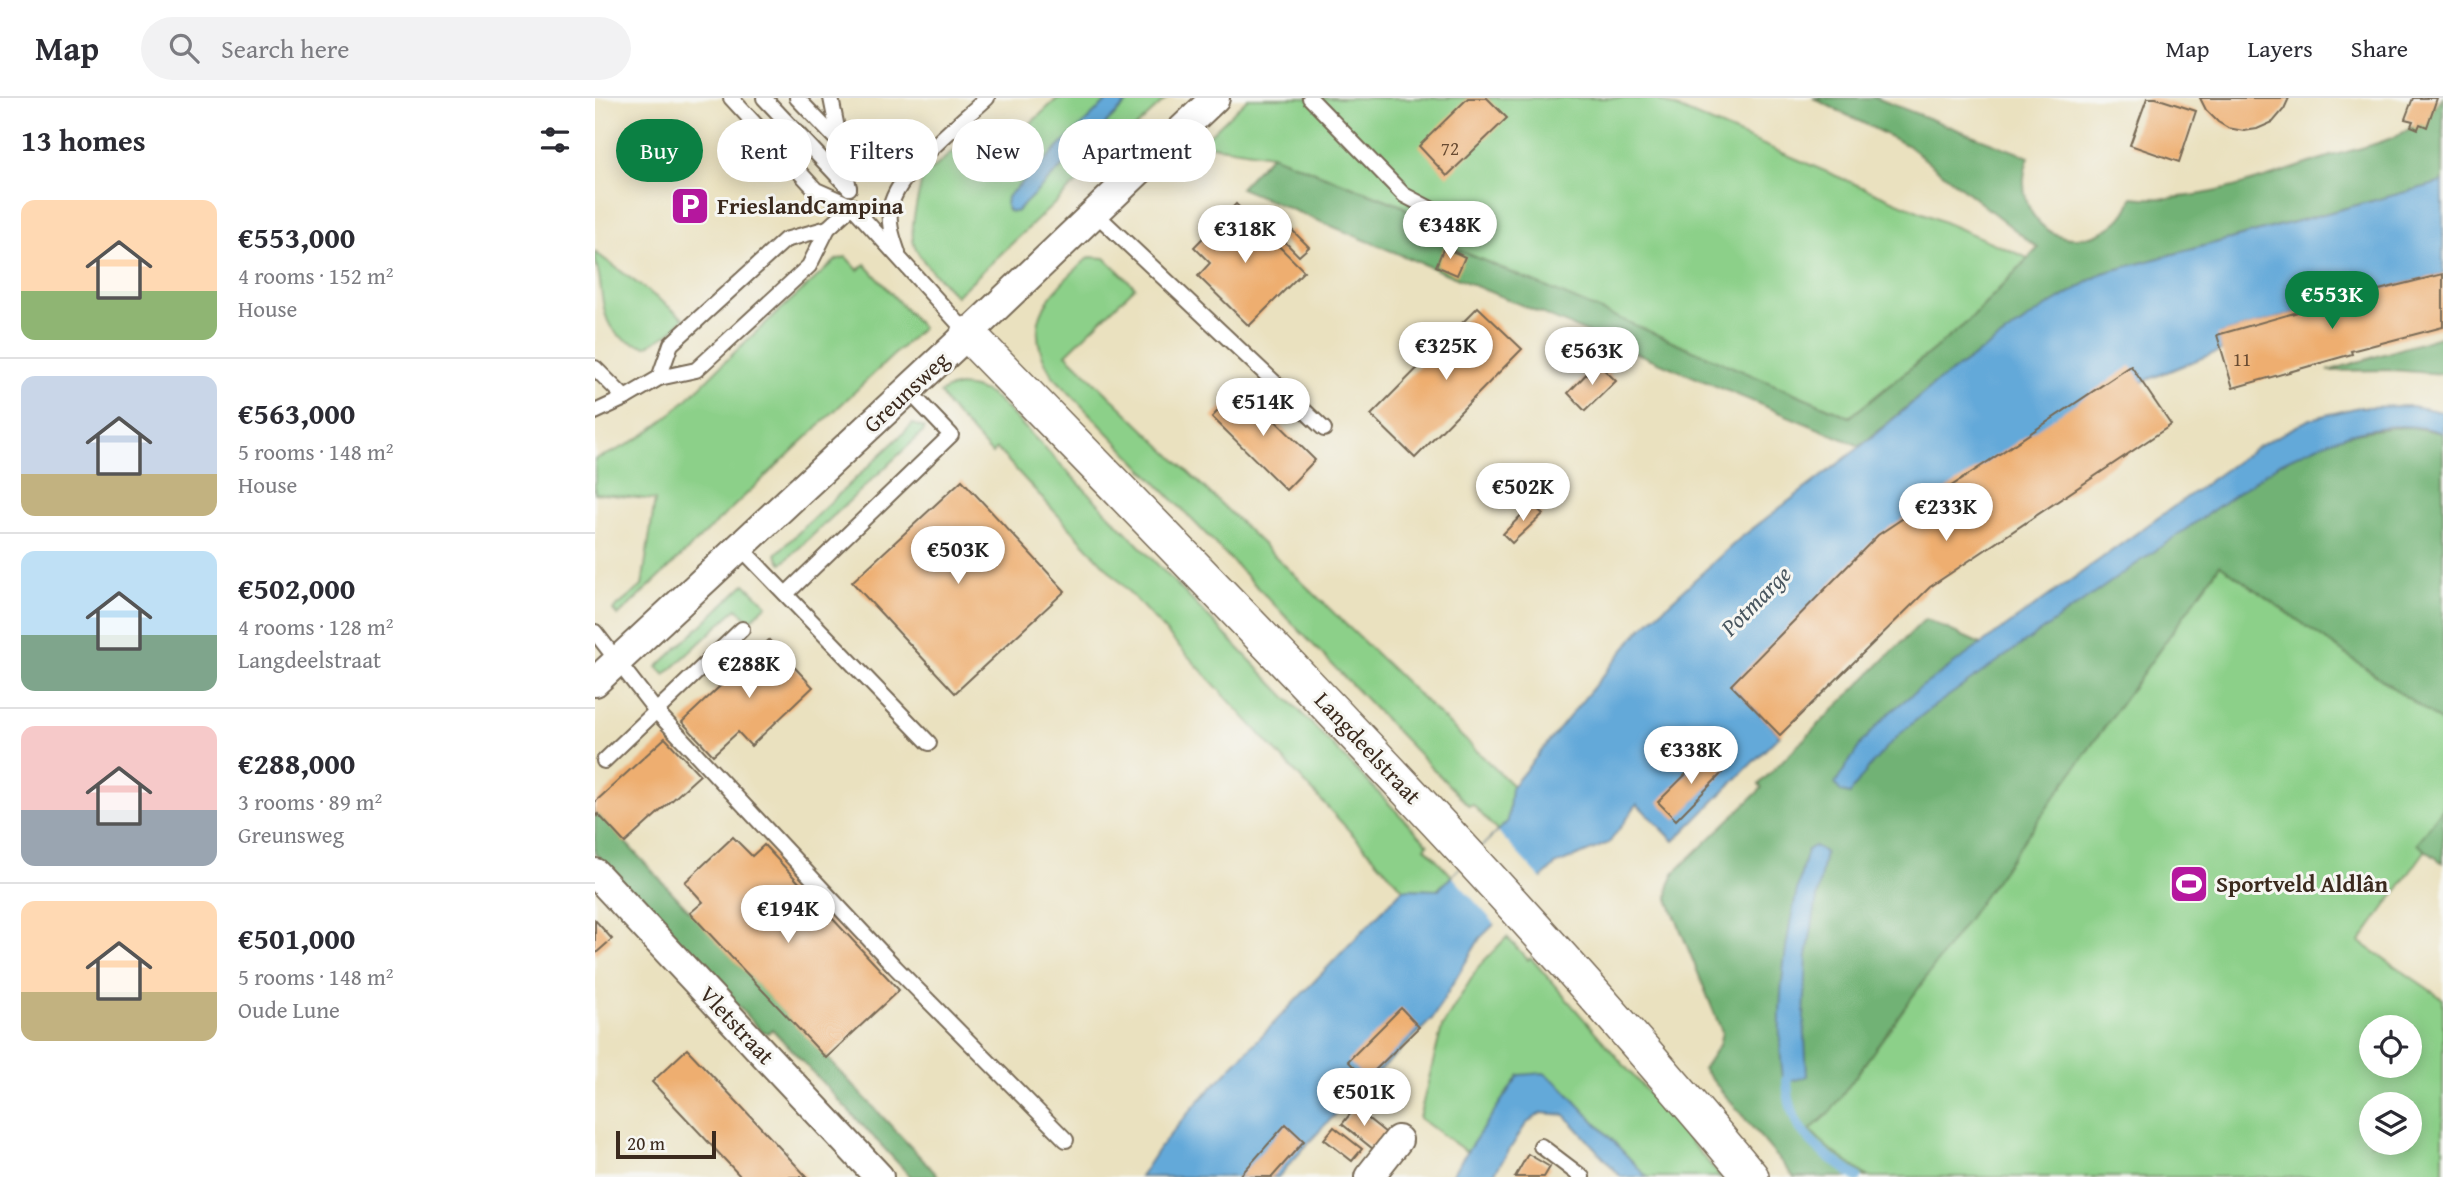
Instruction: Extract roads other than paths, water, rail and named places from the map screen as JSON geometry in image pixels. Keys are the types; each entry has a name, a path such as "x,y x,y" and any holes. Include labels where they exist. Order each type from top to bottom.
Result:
{"street":[{"name":"Greunsweg","path":"595,682 741,548 1215,98"},
{"name":"Langdeelstraat","path":"968,334 1365,744 1471,858 1675,1085 1751,1177"},
{"name":"Vletstraat","path":"595,873 879,1177"},
{"path":"1369,1177 1398,1140"}],"lane":[{"path":"731,98 816,190 852,206 968,334"},
{"path":"764,98 849,188"},
{"path":"797,98 826,128"},
{"path":"831,98 834,119"},
{"path":"901,261 890,229 891,204 911,169 987,98"},
{"path":"1310,98 1404,195 1467,228"},
{"path":"848,182 852,206"},
{"path":"595,412 659,378 696,370 809,267 828,228 852,206"},
{"path":"1095,213 1324,429"},
{"path":"659,378 671,344 785,240 828,228"},
{"path":"595,368 625,398"},
{"path":"786,594 951,435 908,390"},
{"path":"741,548 929,743"},
{"path":"604,761 742,629"},
{"path":"595,632 656,711 895,967 1066,1140"},
{"path":"1541,1146 1582,1177"}],"water":[{"path":"1110,98 1132,98 1111,119 1088,119"},
{"path":"1058,148 1058,171 1016,212 1009,211 1006,206 1007,197 1023,182 1044,182 1044,161"},
{"name":"Potmarge","path":"2443,182 2443,274 2218,335 2222,350 2142,382 1732,685 1780,735 1674,841 1637,804 1609,843 1555,865 1480,938 1432,1019 1323,1127 1278,1177 1140,1177 1159,1148 1197,1103 1403,889 1438,890 1508,821 1511,788 1641,629 1739,539 1860,447 1937,382 2038,312 2103,273"},
{"path":"2412,406 2443,412 2443,433 2401,426 2380,427 2318,445 2280,463 1930,709 1886,748 1850,794 1841,792 1835,784 1862,742 1889,713 1920,688 2257,447 2310,419 2359,407"},
{"path":"1814,846 1825,852 1807,956 1804,1019 1807,1076 1794,1081 1783,1078 1780,1050 1781,992 1788,934 1800,877 1807,850"},
{"path":"1544,1073 1560,1085 1647,1177 1621,1177 1565,1115 1541,1113 1526,1124 1492,1177 1450,1177 1519,1075"}],"waterway":[{"path":"1787,1079 1789,1098 1799,1127 1817,1148 1857,1177"}],"place":[{"name":"FrieslandCampina","path":"690,206"},
{"name":"Sportveld Aldlân","path":"2189,884"}]}
